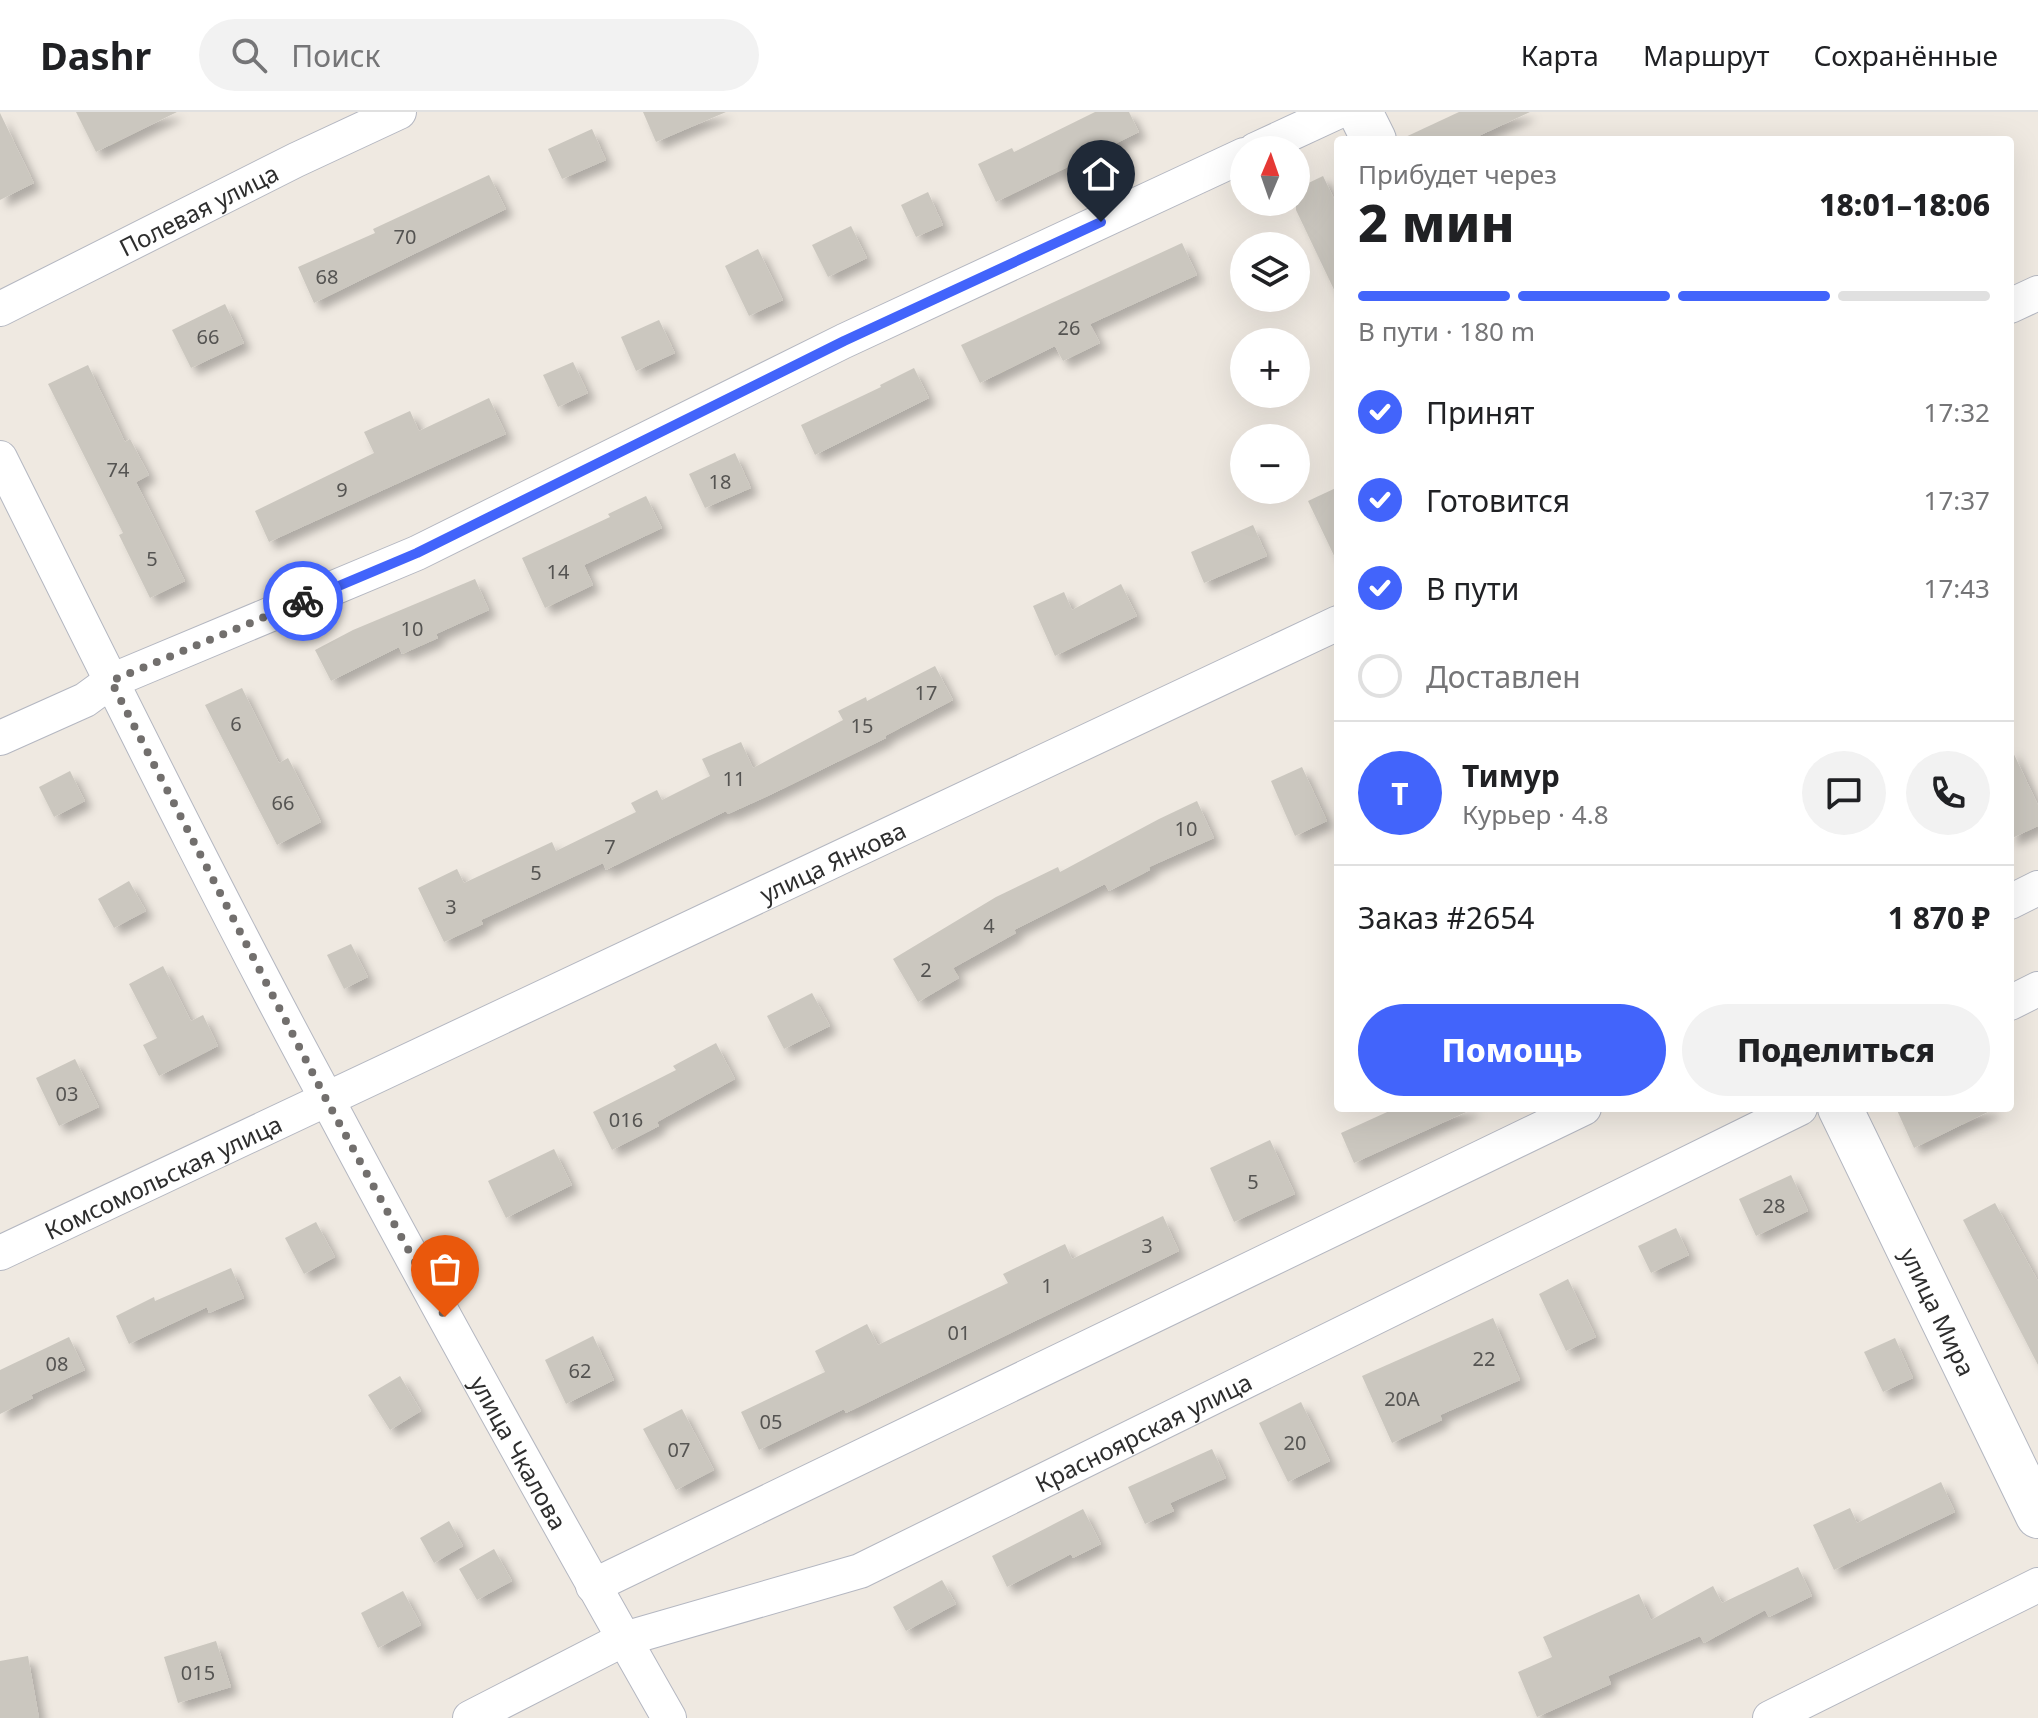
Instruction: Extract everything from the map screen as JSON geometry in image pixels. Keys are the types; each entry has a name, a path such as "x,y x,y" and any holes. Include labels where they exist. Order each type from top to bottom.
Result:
{"main road":[{"path":"1360,112 1372,136"},
{"name":"улица Мира","path":"1842,1112 2038,1516"}],"street":[{"name":"Полевая улица","path":"0,309 281,167 399,112"},
{"path":"1285,136 1337,112"},
{"path":"0,738 85,700 111,681 417,553 844,341 1230,162"},
{"path":"2014,304 2038,293"},
{"name":"улица Чкалова","path":"0,458 327,1101 593,1586 669,1718"},
{"name":"улица Янкова","path":"327,1101 1334,625"},
{"path":"2014,900 2038,888"},
{"path":"2014,1001 2038,989"},
{"name":"Комсомольская улица","path":"0,1253 327,1101"},
{"path":"593,1586 1576,1112"},
{"name":"Красноярская улица","path":"470,1718 624,1639 860,1571 1792,1112"},
{"path":"1770,1718 2038,1585"}],"building":[{"path":"76,112 177,112 96,152"},
{"path":"643,112 726,112 656,142"},
{"path":"1095,112 1129,112 1139,132 996,202 978,164 1012,148 1014,152"},
{"path":"1459,112 1530,112 1479,136 1408,136"},
{"path":"0,113 34,183 0,200"},
{"path":"592,129 606,160 562,179 548,149"},
{"path":"489,175 506,209 314,303 298,267 375,233 373,229"},
{"path":"1323,176 1334,199 1334,290 1310,239 1310,232 1306,232 1299,216 1310,216 1310,182"},
{"path":"928,192 943,225 916,237 901,205"},
{"path":"851,226 867,258 828,277 812,245"},
{"path":"1182,243 1197,275 1090,324 1100,343 1063,361 1055,346 980,383 961,345"},
{"path":"758,249 783,300 749,316 725,266"},
{"path":"225,304 244,343 191,368 172,330"},
{"path":"659,320 675,353 636,371 621,337"},
{"path":"573,362 588,393 558,407 543,375"},
{"path":"88,365 125,442 130,439 149,475 136,482 185,581 150,598 119,535 123,533 48,384"},
{"path":"914,368 929,398 815,455 801,425"},
{"path":"489,398 506,434 269,542 255,511 374,453 364,432 410,411 419,431"},
{"path":"735,453 751,488 705,508 689,474"},
{"path":"1334,489 1334,556 1309,504 1310,500"},
{"path":"646,496 662,528 584,565 593,585 545,608 522,558 610,517 608,514"},
{"path":"1253,525 1267,556 1204,583 1191,552"},
{"path":"475,579 489,610 436,634 438,638 402,654 399,647 331,681 315,650 353,630"},
{"path":"1121,584 1137,616 1055,656 1033,606 1064,592 1072,610"},
{"path":"935,666 953,700 886,738 606,870 603,863 481,920 483,924 444,942 418,888 457,869 464,883 552,842 556,851 636,812 631,803 657,790 662,800 710,776 702,759 741,742 753,768 843,720 838,711 866,697 867,701"},
{"path":"242,688 279,763 288,758 321,822 277,845 205,705"},
{"path":"2014,754 2038,805 2038,826 2014,837"},
{"path":"1302,767 1327,821 1295,836 1271,781"},
{"path":"70,771 85,801 54,817 39,787"},
{"path":"1197,801 1214,838 1149,867 1150,870 1109,891 1105,884 1014,930 1016,933 953,968 959,978 918,1002 893,959 996,897 1058,867 1060,872"},
{"path":"129,881 146,911 114,928 98,899"},
{"path":"351,944 368,977 344,989 327,955"},
{"path":"163,966 191,1021 203,1015 218,1046 159,1076 143,1045 157,1038 129,984"},
{"path":"812,993 830,1026 784,1049 767,1016"},
{"path":"716,1043 735,1079 657,1122 659,1126 612,1150 593,1112 676,1070 673,1066"},
{"path":"75,1059 99,1107 59,1126 36,1078"},
{"path":"1387,1112 1466,1112 1354,1163 1341,1133"},
{"path":"1898,1112 1988,1112 1914,1148"},
{"path":"1270,1140 1295,1194 1234,1222 1210,1168"},
{"path":"554,1149 572,1185 506,1218 488,1181"},
{"path":"1791,1175 1808,1211 1756,1236 1739,1199"},
{"path":"1995,1203 2038,1281 2038,1365 1963,1220"},
{"path":"1163,1216 1179,1251 846,1413 844,1409 759,1450 741,1412 825,1372 815,1351 867,1324 878,1345 1008,1283 1003,1274 1065,1244 1072,1259"},
{"path":"316,1222 335,1257 304,1274 285,1238"},
{"path":"1676,1228 1689,1255 1651,1273 1638,1246"},
{"path":"231,1268 244,1298 209,1313 207,1307 129,1344 116,1316 154,1297 155,1301"},
{"path":"1568,1279 1596,1337 1566,1351 1539,1294"},
{"path":"1493,1318 1520,1380 1440,1415 1442,1420 1392,1443 1362,1376"},
{"path":"593,1336 614,1380 566,1404 545,1360"},
{"path":"69,1337 85,1370 31,1395 33,1398 0,1414 0,1370"},
{"path":"1895,1338 1913,1378 1883,1392 1864,1352"},
{"path":"400,1376 421,1411 390,1430 368,1395"},
{"path":"1301,1402 1330,1461 1288,1482 1259,1423"},
{"path":"682,1409 714,1470 676,1490 643,1429"},
{"path":"1212,1449 1226,1478 1170,1503 1174,1511 1145,1524 1128,1487"},
{"path":"1941,1482 1955,1512 1834,1570 1813,1525 1850,1508 1857,1523"},
{"path":"1083,1509 1101,1544 1073,1558 1071,1554 1007,1587 992,1556"},
{"path":"449,1521 463,1546 434,1563 420,1538"},
{"path":"494,1549 512,1581 477,1600 459,1569"},
{"path":"1798,1567 1812,1596 1769,1617 1765,1610 1704,1643 1700,1636 1608,1676 1611,1684 1537,1717 1518,1672 1552,1657 1543,1637 1639,1594 1651,1620 1713,1586 1722,1603"},
{"path":"942,1580 956,1604 906,1631 893,1607"},
{"path":"403,1591 421,1625 378,1648 361,1613"},
{"path":"216,1641 231,1687 178,1703 164,1657"},
{"path":"28,1656 39,1718 0,1718 0,1661"}],"way so far":[{"path":"303,601 111,681 327,1101 445,1317"}],"route":[{"path":"303,601 417,553 844,341 1101,222"}]}
